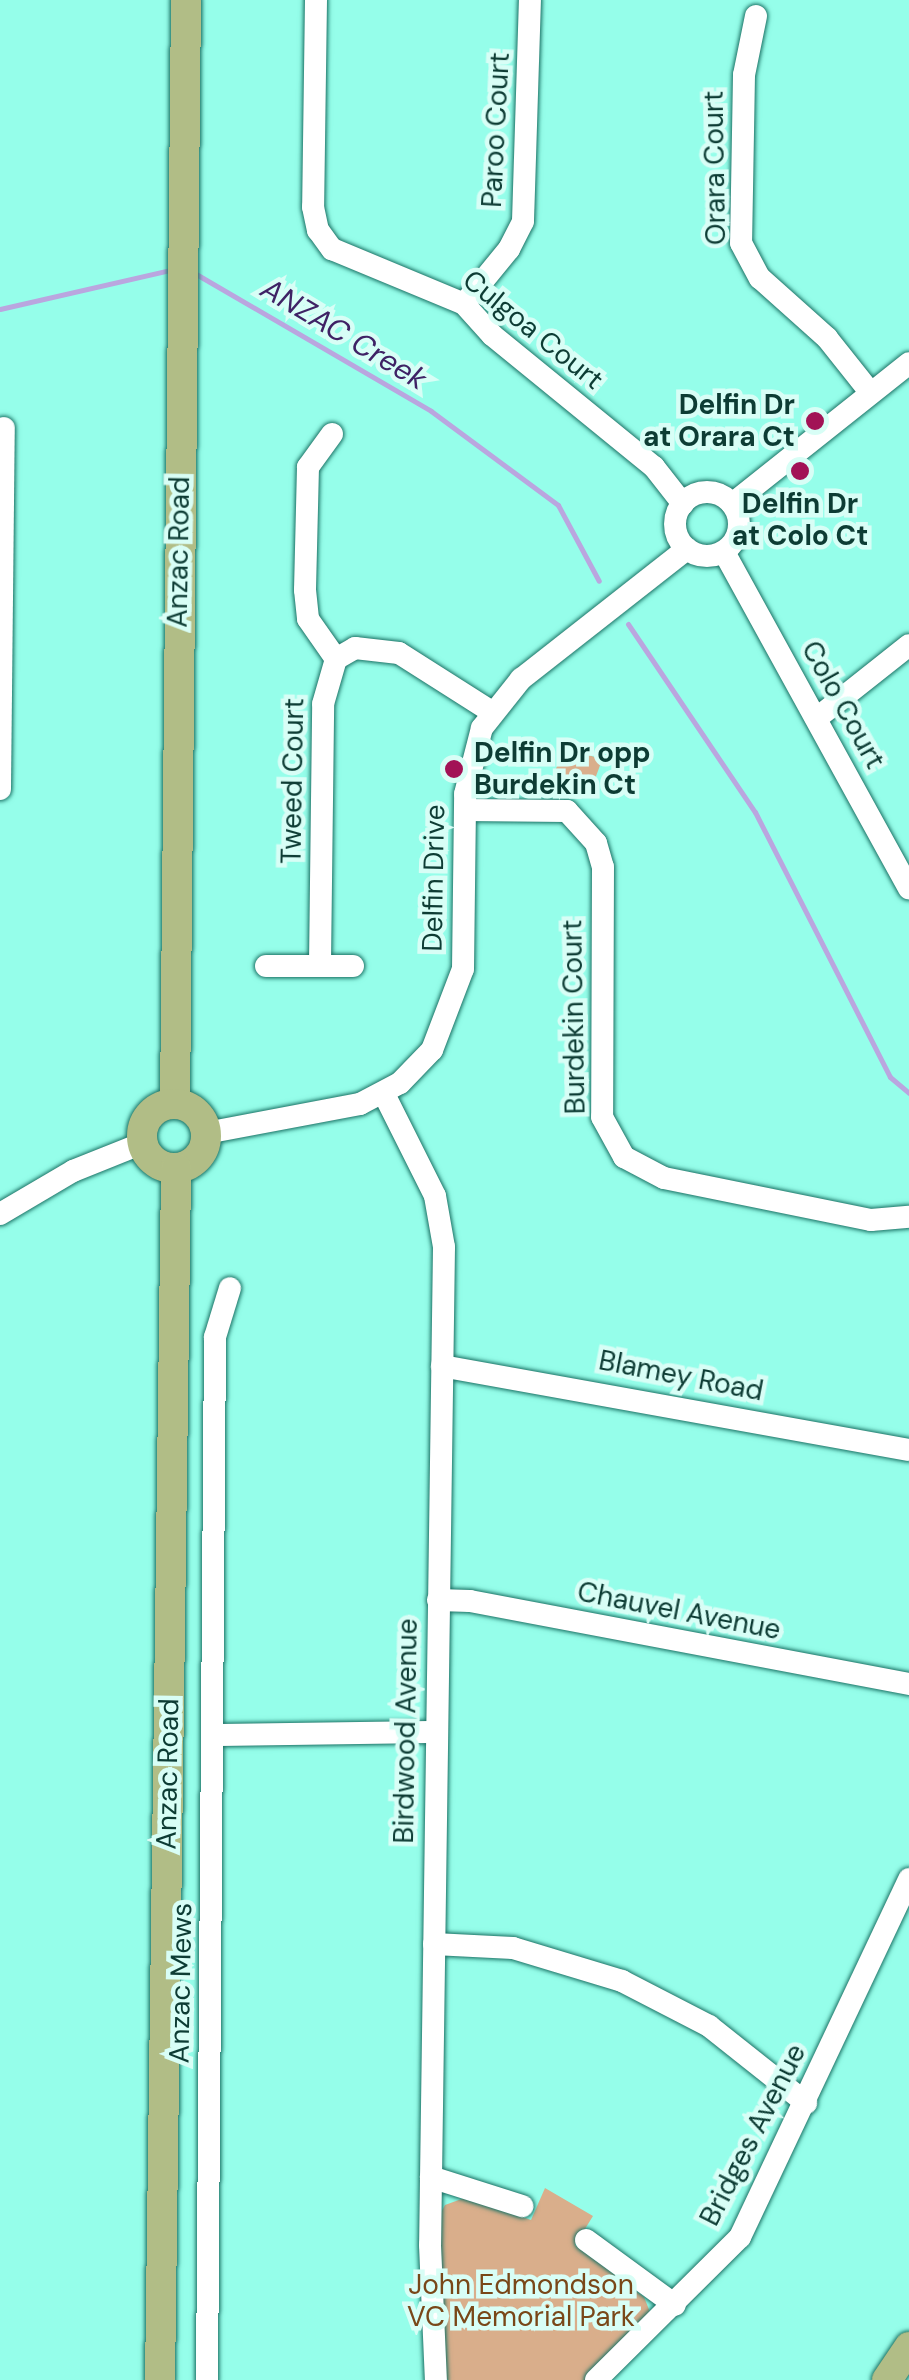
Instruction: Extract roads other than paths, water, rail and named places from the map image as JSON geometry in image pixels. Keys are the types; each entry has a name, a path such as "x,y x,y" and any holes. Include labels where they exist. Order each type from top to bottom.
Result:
{"main road":[{"name":"Anzac Road","path":"175,1104 186,0"},
{"path":"175,1104 194,1112 206,1133 200,1156 176,1168 153,1160 142,1143 150,1115 175,1104"},
{"name":"Anzac Road","path":"160,2380 176,1168"},
{"path":"887,2380 909,2347"}],"street":[{"name":"Culgoa Court","path":"316,0 318,230 332,249 464,304 492,335 654,467 683,504"},
{"name":"Paroo Court","path":"464,304 509,249 522,221 530,0"},
{"name":"Orara Court","path":"756,16 744,75 741,243 760,278 827,338 870,392"},
{"path":"732,504 909,363"},
{"path":"0,789 4,428"},
{"path":"332,434 308,468 308,619 336,659 356,648 399,653 492,712"},
{"path":"709,492 732,504 739,530 724,552 703,556 686,549 676,532 683,504 709,492"},
{"name":"Delfin Drive","path":"206,1133 344,1109 384,1094 432,1050 458,997 470,762 492,712 521,679 686,549"},
{"name":"Colo Court","path":"724,552 909,888"},
{"path":"817,718 909,645"},
{"name":"Tweed Court","path":"320,964 323,704 336,659"},
{"name":"Burdekin Court","path":"465,810 566,810 596,843 603,867 602,1116 624,1157 664,1178 871,1220 909,1217"},
{"path":"266,966 353,966"},
{"name":"Birdwood Avenue","path":"384,1094 440,1219 442,1366 430,2354 436,2380"},
{"path":"0,1214 73,1171 142,1143"},
{"name":"Anzac Mews","path":"207,2380 215,1337 230,1288"},
{"name":"Blamey Road","path":"442,1366 909,1450"},
{"name":"Chauvel Avenue","path":"438,1600 470,1600 909,1684"},
{"path":"213,1735 436,1732"},
{"name":"Bridges Avenue","path":"596,2380 740,2237 909,1878"},
{"path":"434,1944 513,1948 622,1981 709,2026 806,2103"},
{"path":"431,2177 522,2206"},
{"path":"586,2240 675,2305"}],"waterway":[{"name":"ANZAC Creek","path":"0,309 170,270"},
{"name":"ANZAC Creek","path":"196,274 431,411 558,505 599,581"},
{"name":"ANZAC Creek","path":"628,624 755,812 890,1077 909,1093"}],"place":[{"name":"Delfin Dr at Orara Ct","path":"815,421"},
{"name":"Delfin Dr at Colo Ct","path":"800,471"},
{"name":"Delfin Dr opp Burdekin Ct","path":"454,769"}],"park label":[{"name":"John Edmondson VC Memorial Park","path":"521,2301"}]}
